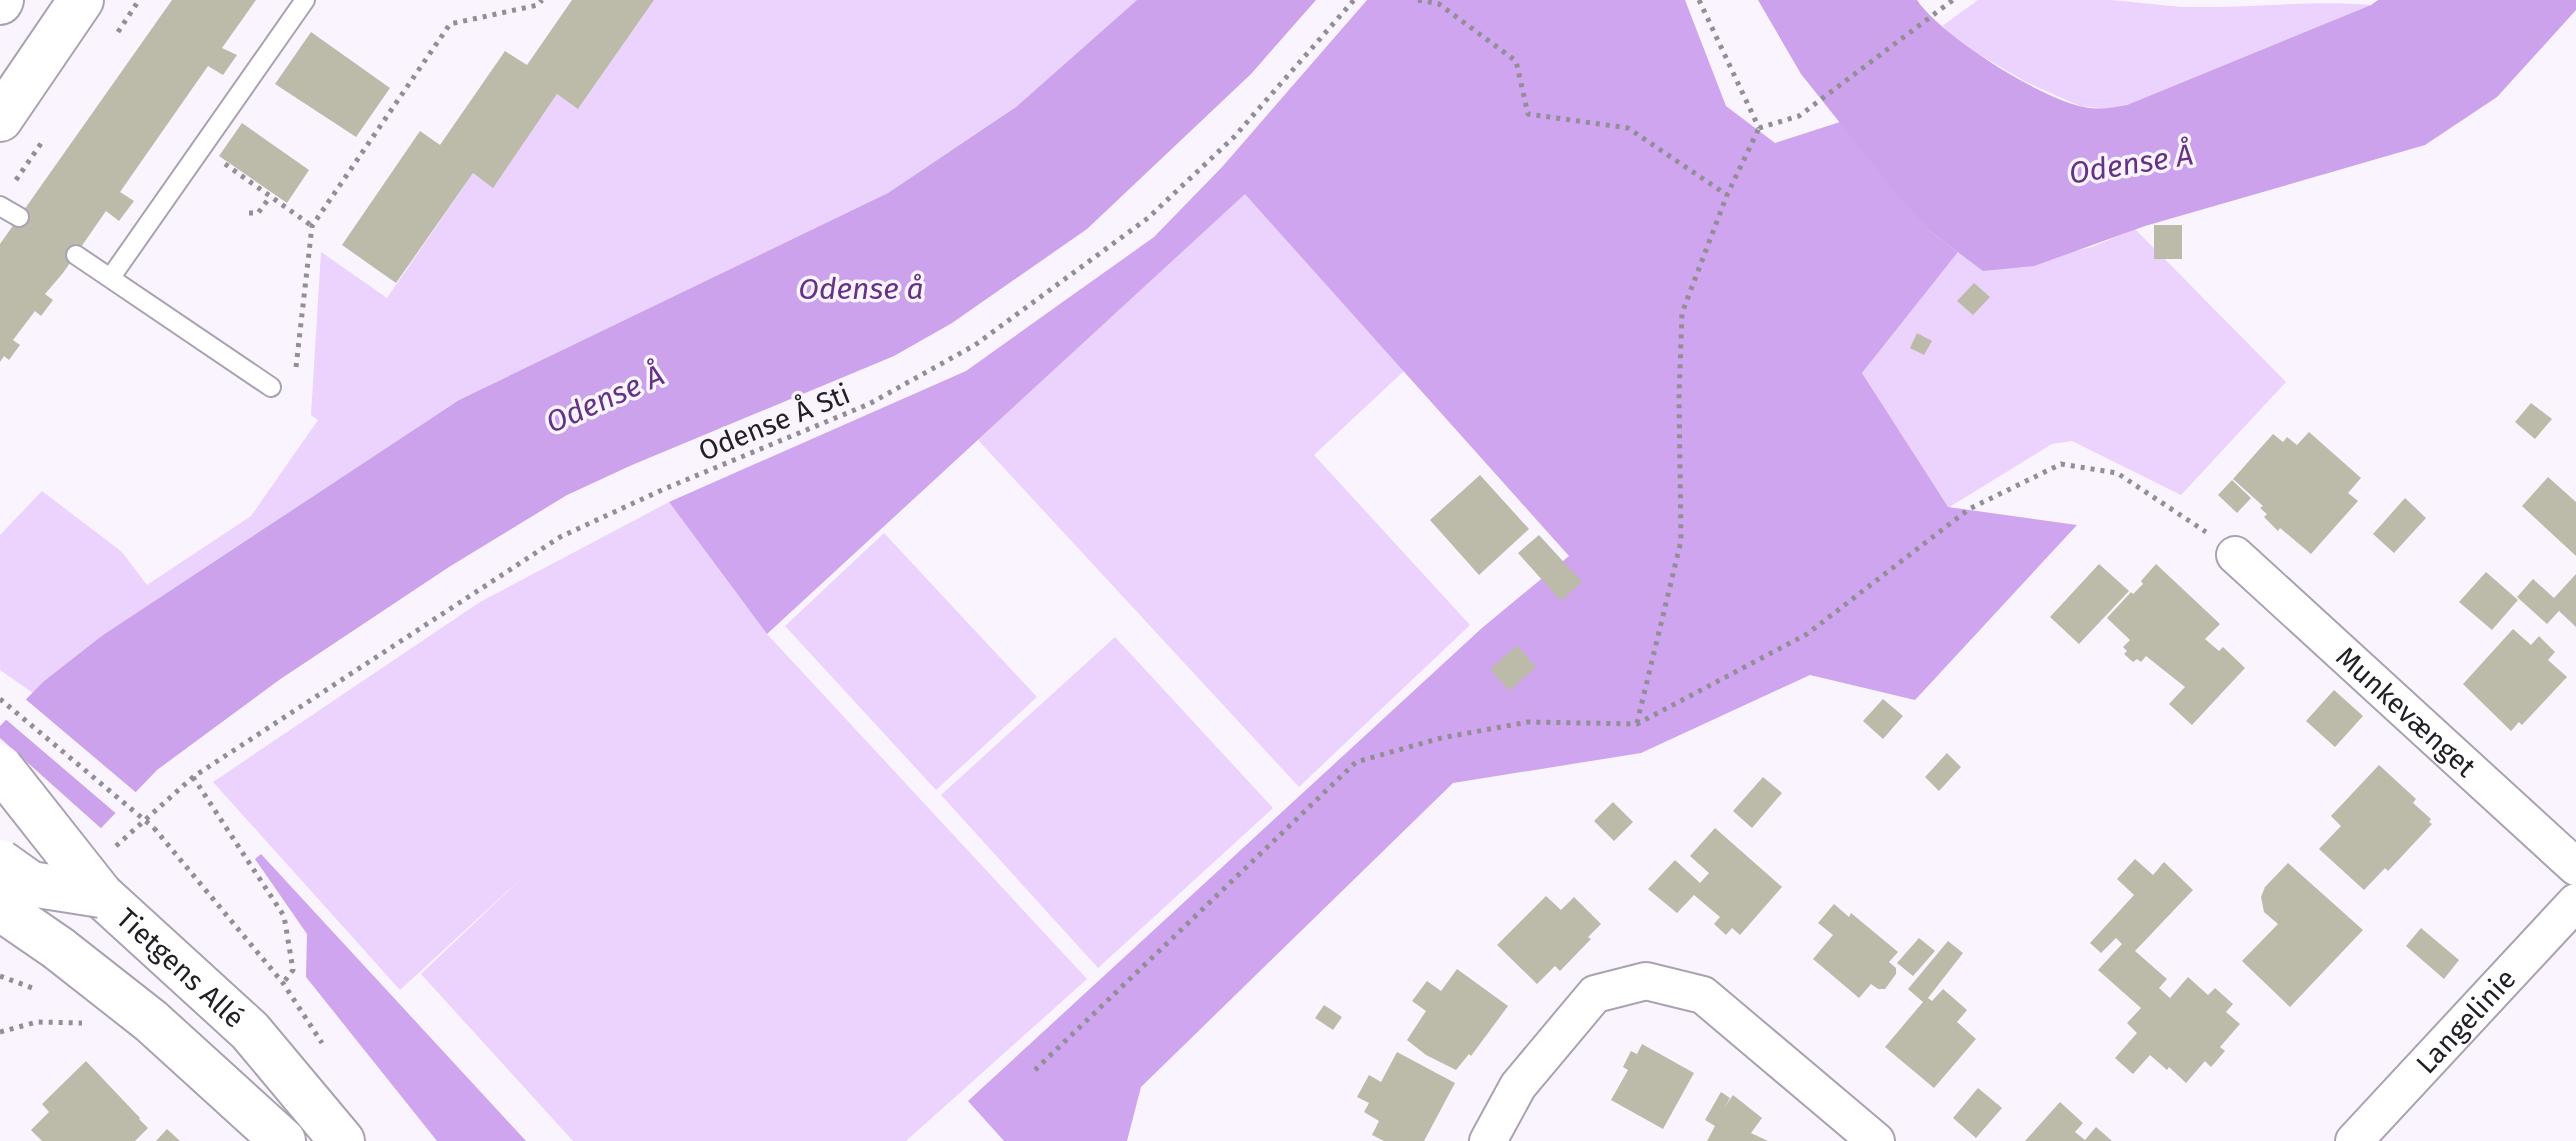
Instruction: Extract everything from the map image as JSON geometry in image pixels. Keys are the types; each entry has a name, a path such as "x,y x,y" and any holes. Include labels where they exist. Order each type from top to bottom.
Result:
{"main road":[{"path":"0,119 81,0"},
{"path":"0,767 101,895"},
{"name":"Tietgens Allé","path":"0,815 101,895 250,1031 342,1141"},
{"path":"0,862 31,884 101,895"},
{"name":"Tietgens Allé","path":"0,908 58,948 151,1021 283,1141"}],"street":[{"name":"Munkevænget","path":"2235,555 2576,867"},
{"name":"Langelinie","path":"2354,1141 2576,902"},
{"path":"1488,1141 1518,1086 1595,994 1646,981 1703,995 1876,1141"}],"lane":[{"path":"111,277 305,0"},
{"path":"0,206 19,217"},
{"path":"76,255 271,387"}],"path":[{"path":"295,374 312,226 450,24 538,5 542,0"},
{"name":"Odense Å Sti","path":"156,809 193,777 560,537 664,489 869,404 975,345 1136,227 1170,198 1234,137 1354,0"},
{"path":"1418,0 1439,4 1516,61 1528,114 1628,128 1727,195"},
{"path":"1699,0 1759,128"},
{"path":"1637,724 1681,541 1679,397 1682,313 1727,195 1759,128 1799,116 1953,0"},
{"path":"202,147 312,226"},
{"path":"249,213 258,213 270,197"},
{"path":"1035,1070 1356,762 1441,738 1528,722 1637,724 1807,634 1969,509 2061,464 2117,473 2189,519 2235,555"},
{"path":"0,699 154,828 283,983 293,970 284,916 193,777"},
{"path":"0,1032 37,1022 151,1021"}],"shaded area":[{"path":"654,0 1137,0 1016,107 888,193 459,400 103,635 33,693 0,670 0,535 42,491 122,552 147,585 251,516 318,420 311,415 321,252 387,298 473,173 493,187 557,94 579,108"},
{"path":"1367,0 1685,0 1726,106 1775,143 1840,122 1930,231 1958,252 1862,373 1948,507 2077,525 1915,700 1810,675 1641,753 1453,783 1141,1087 1127,1141 1004,1141 968,1101 1482,628 1569,556 1245,194 767,634 669,502 966,371 1154,237 1223,166"},
{"path":"1978,0 2107,0 2187,7 2325,3 2371,5 2127,105 2106,109 2080,106 2026,82 1963,45 1942,26"},
{"path":"1245,193 1405,370 1314,455 1470,625 1299,787 978,440"},
{"path":"2135,229 2286,382 2181,495 2072,441 2052,444 1948,508 1862,373 1958,252 1984,271 2092,247"},
{"path":"669,502 767,634 1087,979 906,1141 573,1141 421,974 525,875 400,990 213,782 480,602"},
{"path":"884,533 1037,697 936,790 785,626"},
{"path":"1115,637 1273,808 1098,968 941,795"},
{"path":"261,854 526,1141 437,1141 306,977 307,934 255,859"}],"water":[{"name":"Odense å","path":"1137,0 1316,0 1251,74 1087,229 952,323 894,356 567,495 449,567 279,680 157,770 0,933 0,726 43,682 103,635 459,400 888,193 1016,107"},
{"name":"Odense å","path":"1758,0 1917,0 1947,31 1993,64 2065,102 2100,108 2127,105 2378,0 2576,0 2576,10 2497,97 2425,145 2145,226 2034,266 1983,271 1930,231 1896,193 1801,74"}],"pier":[{"path":"23,697 139,795 119,816 3,717"},
{"path":"0,738 104,831 0,937"}],"building":[{"path":"172,0 256,0 222,48 237,55 223,75 208,66 120,192 134,201 119,221 106,211 45,294 53,300 41,316 35,311 13,340 20,345 9,360 4,356 0,362 0,244"},
{"path":"572,0 654,0 578,109 557,94 493,188 473,173 396,283 342,245 420,131 440,145 505,51 527,65"},
{"path":"311,32 390,88 356,137 275,84"},
{"path":"242,123 309,170 287,203 219,156"},
{"path":"2154,225 2182,225 2182,259 2154,259"},
{"path":"1974,283 1990,297 1973,315 1957,301"},
{"path":"1917,333 1932,341 1924,355 1910,348"},
{"path":"2531,403 2552,419 2535,439 2515,422"},
{"path":"2309,432 2361,478 2348,493 2358,501 2311,554 2280,528 2278,531 2264,517 2267,514 2260,508 2263,506 2233,479 2273,434 2283,442 2287,437 2297,445"},
{"path":"1480,475 1529,529 1479,575 1430,520"},
{"path":"2548,477 2576,502 2576,556 2522,506"},
{"path":"2232,480 2251,498 2237,513 2218,495"},
{"path":"2405,498 2426,518 2394,553 2373,534"},
{"path":"1539,535 1582,582 1561,601 1518,553"},
{"path":"2099,564 2129,591 2079,644 2050,617"},
{"path":"2156,564 2220,624 2205,639 2219,651 2223,647 2245,668 2192,725 2169,704 2185,687 2146,656 2141,662 2137,659 2133,662 2124,654 2127,651 2123,647 2130,640 2107,618 2131,592 2133,594 2143,584 2141,581"},
{"path":"2486,572 2518,600 2492,630 2459,602"},
{"path":"2576,574 2576,627 2559,611 2547,624 2517,597 2533,579 2554,598"},
{"path":"2513,629 2531,645 2539,636 2555,652 2548,660 2567,677 2522,725 2519,722 2511,731 2463,684"},
{"path":"1517,645 1536,667 1509,691 1490,669"},
{"path":"2334,690 2363,716 2335,747 2306,721"},
{"path":"1883,699 1903,716 1883,739 1863,721"},
{"path":"1947,753 1961,767 1939,791 1925,777"},
{"path":"2379,765 2416,799 2413,803 2431,819 2429,822 2432,824 2388,871 2385,868 2364,890 2319,849 2341,826 2331,816"},
{"path":"1763,777 1782,793 1752,828 1733,811"},
{"path":"1613,802 1633,822 1614,841 1594,821"},
{"path":"1715,828 1782,887 1740,935 1732,928 1726,935 1714,924 1720,917 1694,895 1677,913 1648,889 1675,860 1700,883 1709,873 1690,856"},
{"path":"2135,859 2153,875 2164,862 2193,890 2135,951 2167,979 2159,988 2170,998 2188,977 2208,995 2215,988 2233,1004 2226,1012 2240,1024 2220,1047 2225,1051 2211,1067 2205,1061 2186,1083 2150,1055 2133,1074 2115,1058 2137,1033 2127,1023 2141,1008 2098,970 2122,944 2116,938 2101,953 2090,943 2134,895 2117,879"},
{"path":"2288,863 2363,930 2290,1007 2242,961 2278,924 2264,912 2261,897 2265,887"},
{"path":"1546,896 1561,910 1574,897 1601,924 1560,971 1555,966 1537,984 1497,945"},
{"path":"1834,904 1849,917 1851,913 1898,952 1889,962 1896,968 1896,974 1885,989 1871,984 1859,998 1813,959 1833,935 1818,923"},
{"path":"2421,928 2459,960 2444,979 2406,946"},
{"path":"1919,938 1935,951 1913,976 1897,963"},
{"path":"1948,941 1963,953 1928,998 1932,1001 1943,989 1967,1010 1957,1022 1976,1039 1934,1088 1885,1047 1923,1002 1908,989"},
{"path":"1457,969 1508,1006 1471,1056 1469,1054 1456,1070 1426,1055 1407,1040 1426,1011 1412,1001 1427,981 1441,991"},
{"path":"1324,1005 1342,1017 1333,1030 1315,1018"},
{"path":"1642,1044 1694,1073 1663,1129 1611,1100 1628,1070 1623,1067 1631,1051 1637,1054"},
{"path":"1397,1052 1455,1083 1424,1141 1384,1141 1372,1135 1379,1121 1364,1112 1369,1103 1357,1097 1369,1075 1381,1082"},
{"path":"86,1061 148,1128 135,1141 42,1141 31,1130 49,1112 42,1104"},
{"path":"1978,1088 2002,1108 1976,1138 1953,1118"},
{"path":"1721,1092 1730,1098 1724,1108 1733,1095 1762,1118 1751,1133 1768,1141 1707,1141 1715,1126 1705,1120"},
{"path":"2060,1102 2083,1123 2075,1132 2085,1140 2096,1127 2112,1141 2025,1141"},
{"path":"167,1129 180,1141 156,1141"}],"water label":[{"name":"Odense Å","path":"2131,164"},
{"name":"Odense Å","path":"605,399"}]}
